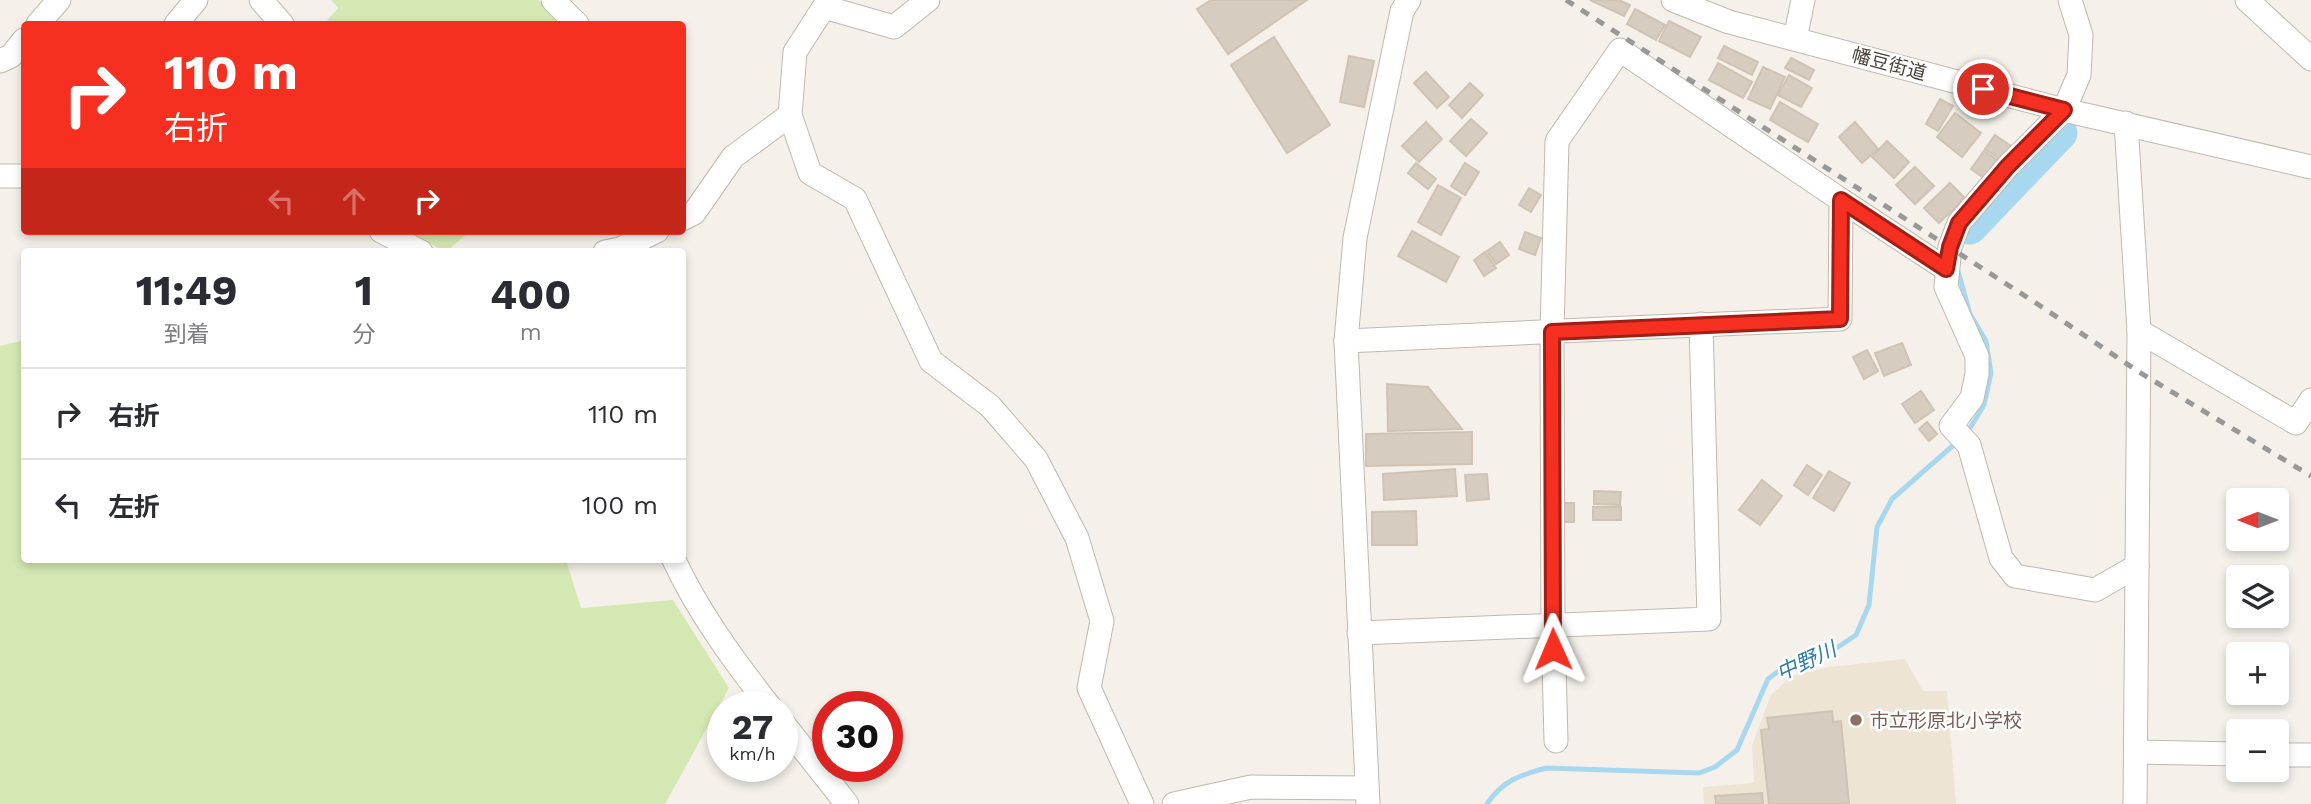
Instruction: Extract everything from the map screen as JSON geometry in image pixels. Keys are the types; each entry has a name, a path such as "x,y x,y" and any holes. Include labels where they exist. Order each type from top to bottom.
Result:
{"street":[{"path":"41,21 59,0"},
{"path":"178,21 196,0"},
{"path":"261,0 279,21"},
{"path":"552,0 574,21"},
{"path":"929,0 894,27 824,7 795,52 790,115 810,173 855,199 931,361 990,406 1036,459 1077,538 1102,621 1089,688 1142,804"},
{"path":"1174,804 1251,788 1367,796 1346,341 1355,238 1402,11 1409,0"},
{"name":"幡豆街道","path":"1673,0 1728,22 2064,110 2126,123"},
{"path":"1796,39 1803,0"},
{"path":"2070,0 2081,35 2080,61 2079,75 2064,110 2008,166 1959,223 1950,247 1946,287 1977,356 1978,374 1972,398 1951,426 1969,446 2001,558 2015,576 2095,590 2137,566"},
{"path":"2247,0 2311,60"},
{"path":"1556,741 1552,332 1557,141 1620,50 1946,269"},
{"path":"686,217 694,213 733,157 790,115"},
{"path":"2135,804 2139,331 2126,123 2311,167"},
{"path":"0,176 21,176"},
{"path":"1346,341 1840,319 1841,200"},
{"path":"389,235 413,248"},
{"path":"617,246 646,235"},
{"path":"1359,633 1709,619 1702,324"},
{"path":"2139,331 2296,424 2311,400"},
{"path":"676,563 700,606 758,691"},
{"path":"798,742 847,804"},
{"path":"2136,752 2226,754"},
{"path":"2289,755 2311,755"}],"shaded area":[{"name":"市立形原北小学校","path":"1905,659 1923,691 1947,691 1956,804 1704,804 1703,787 1754,783 1752,745 1771,695 1791,676 1829,667"}],"green space":[{"path":"331,0 538,0 560,21 327,21 338,8"},
{"path":"414,235 465,235 451,248 439,248"},
{"path":"21,341 21,563 567,563 581,608 673,600 729,688 727,691 707,691 707,728 665,804 0,804 0,346"}],"building":[{"path":"1211,0 1307,0 1228,54 1197,9"},
{"path":"1590,0 1619,0 1630,5 1624,16"},
{"path":"1635,9 1665,25 1656,40 1627,24"},
{"path":"1669,21 1701,37 1690,57 1659,41"},
{"path":"1274,37 1330,125 1287,153 1231,65"},
{"path":"1724,46 1758,62 1752,75 1718,58"},
{"path":"1349,56 1374,61 1364,107 1340,102"},
{"path":"1791,58 1814,70 1809,80 1785,68"},
{"path":"1718,63 1752,82 1743,98 1709,80"},
{"path":"1763,67 1785,77 1770,109 1748,99"},
{"path":"1426,72 1449,97 1437,108 1414,83"},
{"path":"1789,75 1812,88 1801,107 1778,95"},
{"path":"1470,83 1483,95 1462,118 1449,105"},
{"path":"1940,99 1953,106 1938,131 1926,124"},
{"path":"1780,102 1818,124 1808,142 1770,120"},
{"path":"1955,113 1981,133 1962,157 1937,137"},
{"path":"1471,119 1487,133 1466,156 1450,141"},
{"path":"1426,122 1442,139 1419,162 1402,146"},
{"path":"1855,122 1878,149 1862,163 1839,137"},
{"path":"1995,135 2011,146 2001,160 1985,149"},
{"path":"1887,141 1909,162 1894,178 1872,157"},
{"path":"1984,151 2004,165 1991,183 1971,169"},
{"path":"1416,163 1436,179 1428,189 1408,173"},
{"path":"1465,163 1479,172 1465,195 1451,186"},
{"path":"1915,167 1934,186 1915,204 1896,185"},
{"path":"1950,183 1965,198 1939,223 1924,208"},
{"path":"1438,185 1461,198 1441,235 1418,222"},
{"path":"1529,188 1541,195 1531,212 1519,205"},
{"path":"1412,231 1459,257 1446,282 1398,256"},
{"path":"1525,232 1541,238 1535,255 1519,249"},
{"path":"1500,242 1509,255 1496,264 1487,251"},
{"path":"1485,252 1496,268 1484,276 1474,260"},
{"path":"1902,343 1911,365 1884,376 1875,353"},
{"path":"1867,350 1878,371 1864,379 1853,357"},
{"path":"1387,384 1428,387 1462,429 1388,431"},
{"path":"1921,391 1934,410 1915,423 1902,404"},
{"path":"1927,422 1937,434 1929,441 1919,429"},
{"path":"1472,432 1472,464 1366,466 1366,434"},
{"path":"1807,465 1822,475 1808,495 1794,485"},
{"path":"1455,469 1457,496 1384,500 1383,474"},
{"path":"1829,471 1850,483 1834,511 1813,498"},
{"path":"1487,474 1489,499 1467,501 1465,475"},
{"path":"1762,480 1782,496 1760,525 1739,510"},
{"path":"1594,491 1621,492 1620,505 1594,504"},
{"path":"1562,503 1574,503 1574,522 1562,522"},
{"path":"1593,507 1621,507 1621,520 1593,520"},
{"path":"1416,511 1417,545 1372,545 1372,512"},
{"path":"1832,711 1833,722 1841,721 1849,804 1769,804 1761,730 1769,729 1767,718"},
{"path":"1762,793 1763,804 1716,804 1715,796"}],"waterway":[{"name":"中野川","path":"1970,228 2061,133"},
{"name":"中野川","path":"1958,271 1970,314 1986,341 1991,373 1984,405 1967,433"},
{"name":"中野川","path":"1487,804 1512,780 1546,768 1699,773 1715,767 1737,750 1768,679 1783,668 1829,653 1856,635 1869,605 1877,527 1892,499 1957,442"}],"railway":[{"path":"1566,0 2139,372 2311,476"}],"place":[{"name":"市立形原北小学校","path":"1856,720"}],"route":[{"path":"1553,649 1552,332 1840,319 1841,200 1946,269 1950,247 1959,223 2008,166 2064,110 1983,89"}]}
